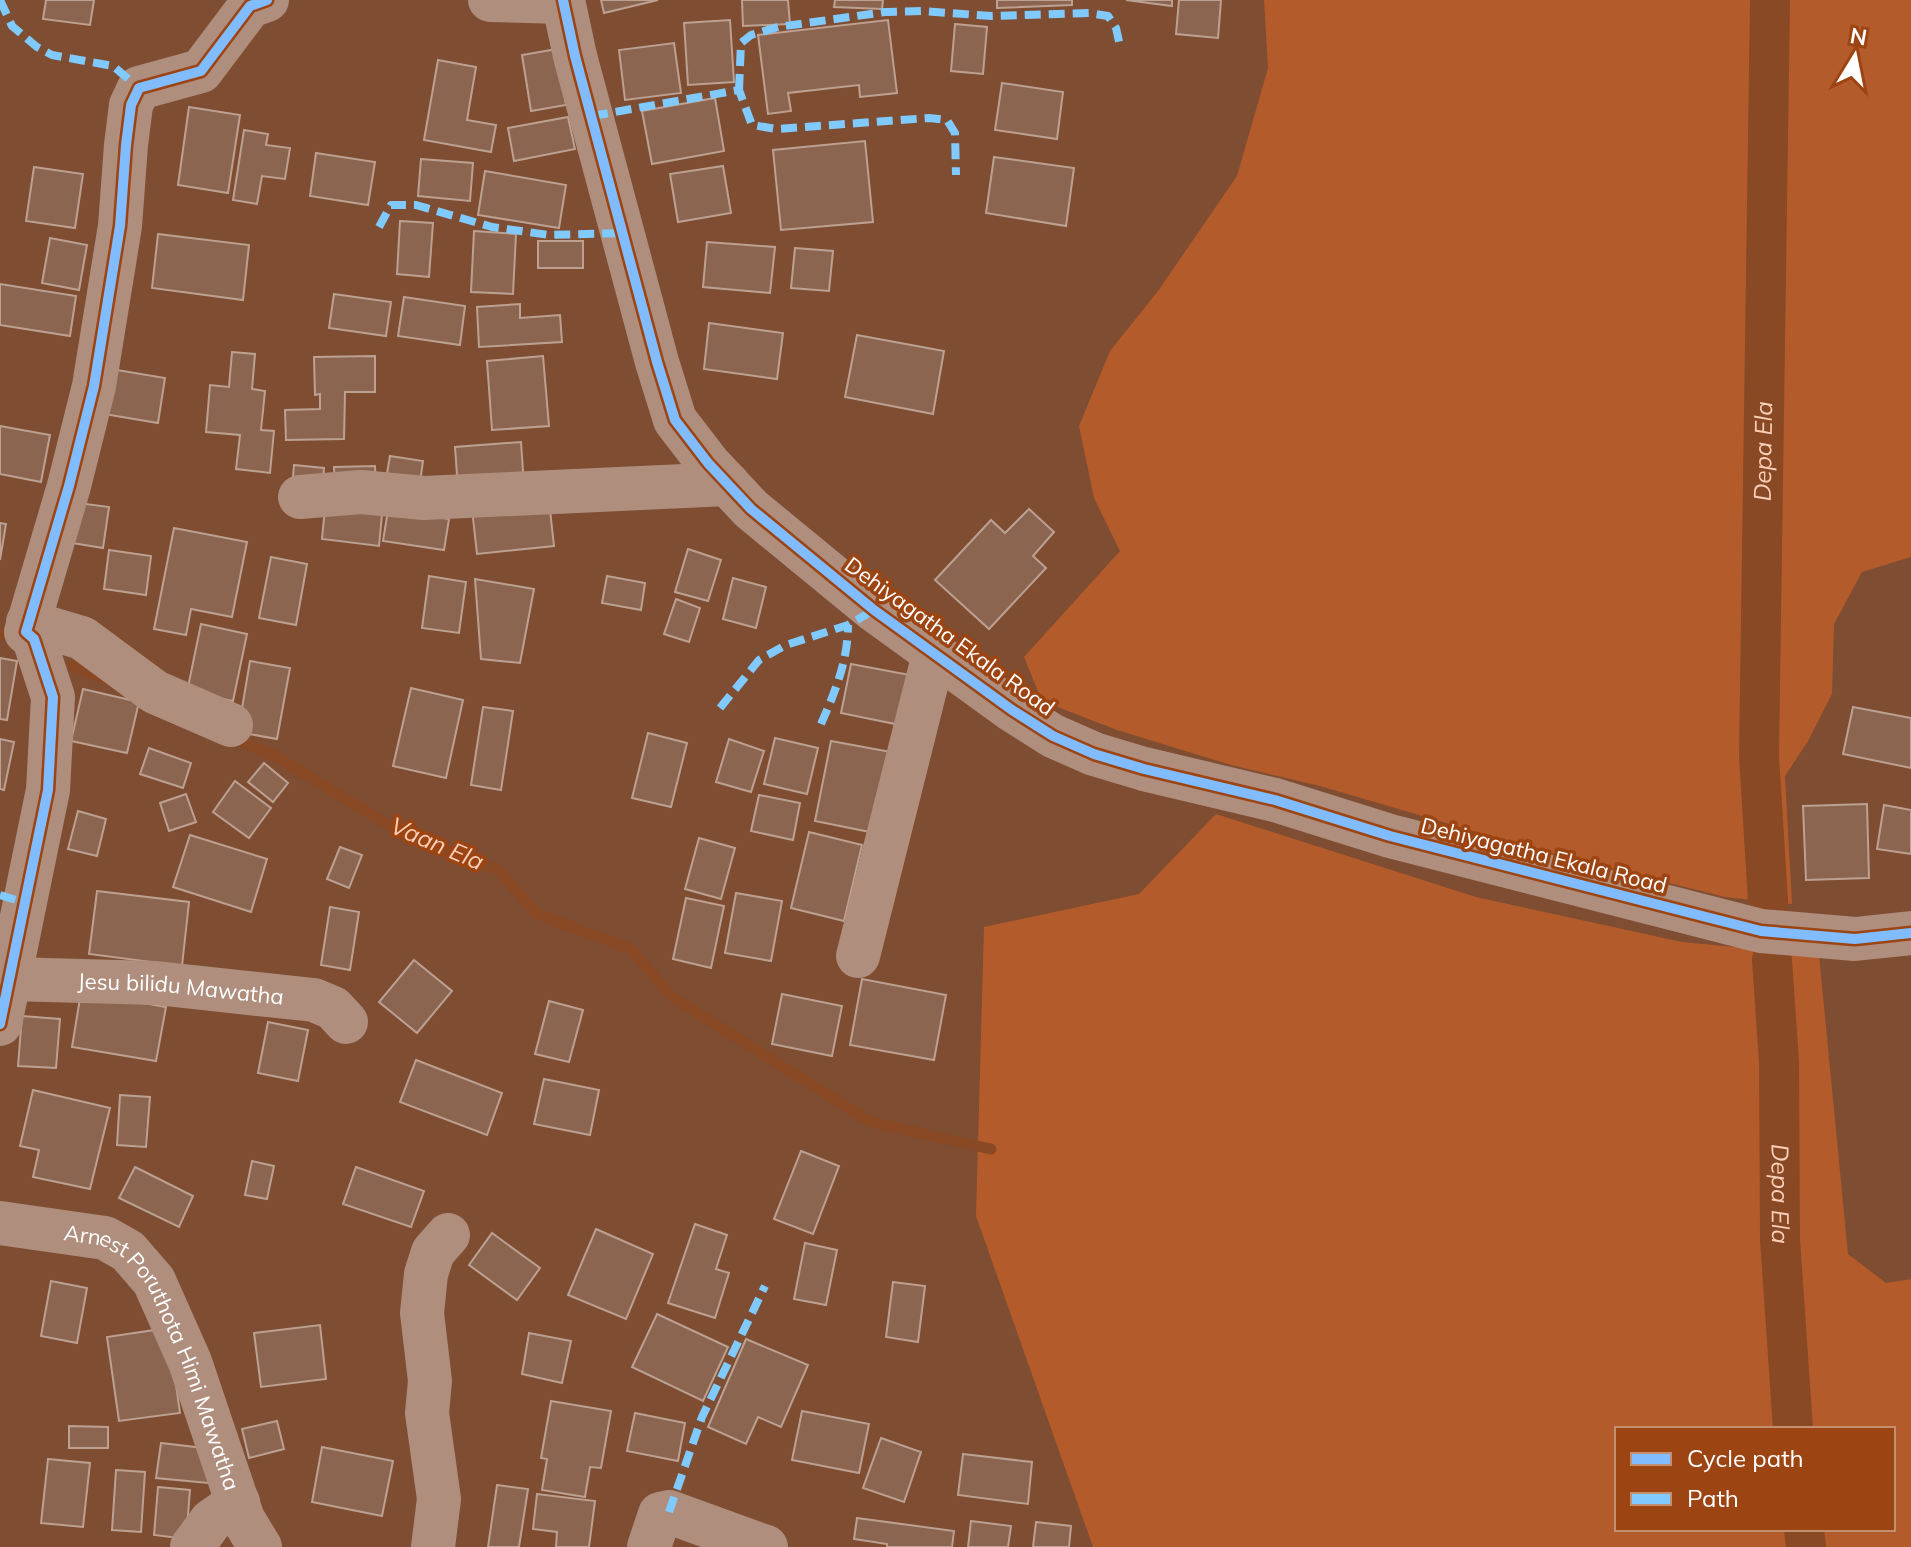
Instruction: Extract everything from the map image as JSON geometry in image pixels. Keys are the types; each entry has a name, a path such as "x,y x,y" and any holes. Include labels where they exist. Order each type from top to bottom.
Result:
{"street":[{"path":"18,623 69,486 94,386 120,226 131,105 139,88 201,71 250,6 267,0"},
{"path":"490,0 563,1"},
{"name":"Dehiyagatha Ekala Road","path":"563,1 575,56 675,420 708,463 751,509 861,600 1012,710 1053,736 1094,754 1144,769 1275,800 1404,840 1761,931 1855,939 1911,933"},
{"path":"300,497 361,492 424,498 728,484"},
{"path":"18,623 82,638 155,692 231,725"},
{"path":"0,1024 48,790 53,697 34,639 18,623"},
{"path":"858,956 934,654"},
{"name":"Jesu bilidu Mawatha","path":"9,979 156,983 314,1000 333,1008 346,1022"},
{"name":"Arnest Poruthota Himi Mawatha","path":"0,1223 105,1238 128,1251 154,1281 190,1362 243,1519 260,1547"},
{"path":"433,1547 439,1499 427,1413 430,1381 422,1313 426,1274 433,1252 448,1235"},
{"path":"192,1547 211,1521 238,1502"},
{"path":"649,1547 660,1514 669,1512 766,1547"}],"shaded area":[{"path":"1264,0 1911,0 1911,557 1862,572 1834,624 1832,694 1808,741 1785,776 1792,904 1725,897 1538,850 1320,786 1231,765 1117,730 1042,701 1024,657 1120,551 1094,498 1079,426 1110,351 1158,291 1237,176 1268,68"},
{"path":"1216,814 1476,897 1682,942 1819,955 1848,1254 1886,1283 1911,1279 1911,1547 1093,1547 976,1216 984,927 1139,894"}],"building":[{"path":"46,0 94,0 90,25 43,19"},
{"path":"601,0 658,0 604,13"},
{"path":"742,0 788,0 790,24 743,26"},
{"path":"835,0 883,0 882,9 834,7"},
{"path":"997,0 1072,0 1072,5 997,8"},
{"path":"1126,0 1172,0 1172,6"},
{"path":"1179,0 1221,0 1218,38 1176,34"},
{"path":"730,20 734,82 688,85 684,23"},
{"path":"888,20 897,93 860,97 859,85 788,93 791,111 768,114 758,35"},
{"path":"955,24 987,27 983,74 951,71"},
{"path":"674,43 681,93 625,100 619,50"},
{"path":"557,49 566,105 531,111 522,55"},
{"path":"438,60 476,67 467,120 496,125 491,152 424,140"},
{"path":"1002,83 1063,92 1057,139 995,130"},
{"path":"715,98 724,151 652,164 642,111"},
{"path":"189,107 240,115 228,193 178,185"},
{"path":"568,117 575,149 514,161 508,128"},
{"path":"244,130 268,134 266,145 290,148 285,179 262,176 257,204 233,200"},
{"path":"865,141 873,222 781,230 773,150"},
{"path":"316,153 375,162 368,205 310,196"},
{"path":"994,157 1074,168 1066,226 986,213"},
{"path":"421,159 473,163 470,201 418,196"},
{"path":"723,166 731,213 678,222 670,174"},
{"path":"34,167 83,174 75,228 26,221"},
{"path":"485,171 566,185 559,228 478,215"},
{"path":"400,221 433,223 429,277 397,274"},
{"path":"474,231 516,234 513,294 471,292"},
{"path":"158,234 249,245 243,300 152,288"},
{"path":"50,238 87,245 79,290 42,283"},
{"path":"538,241 583,241 583,268 538,268"},
{"path":"707,242 775,247 770,293 703,287"},
{"path":"795,248 833,251 829,291 791,288"},
{"path":"0,284 76,296 70,336 0,325"},
{"path":"334,294 391,302 386,336 329,328"},
{"path":"404,297 465,306 460,345 398,336"},
{"path":"520,304 520,318 560,315 562,342 479,347 477,307"},
{"path":"709,323 783,333 777,379 704,369"},
{"path":"857,335 944,351 933,414 845,397"},
{"path":"232,352 255,354 252,389 265,391 261,430 274,431 270,473 236,469 240,435 206,432 210,385 229,387"},
{"path":"375,356 375,392 345,392 344,439 286,440 285,410 320,409 320,394 315,395 314,357"},
{"path":"543,356 549,426 492,430 487,361"},
{"path":"111,369 165,378 158,423 104,414"},
{"path":"0,426 50,435 41,482 0,474"},
{"path":"521,442 524,485 458,489 455,447"},
{"path":"390,456 423,461 419,490 385,485"},
{"path":"294,465 324,468 322,491 292,488"},
{"path":"375,466 376,488 335,490 334,467"},
{"path":"326,498 383,504 379,546 322,539"},
{"path":"549,501 554,546 477,554 472,509"},
{"path":"71,502 109,507 103,548 66,542"},
{"path":"1029,509 1054,532 1033,556 1046,568 989,629 935,580 991,520 1005,533"},
{"path":"388,510 449,519 444,550 383,541"},
{"path":"0,523 6,524 0,560"},
{"path":"174,528 247,542 232,617 191,609 186,635 154,629"},
{"path":"688,549 721,560 708,601 675,592"},
{"path":"109,550 151,556 146,595 104,589"},
{"path":"271,557 307,564 296,625 259,618"},
{"path":"429,576 466,582 459,633 422,628"},
{"path":"607,576 645,583 641,610 602,603"},
{"path":"733,578 766,587 756,628 723,619"},
{"path":"475,579 534,589 520,663 481,659"},
{"path":"676,599 700,608 689,642 664,634"},
{"path":"201,624 247,634 233,701 187,692"},
{"path":"0,658 17,661 7,720 0,719"},
{"path":"250,661 290,668 277,739 238,732"},
{"path":"851,664 910,675 900,725 841,713"},
{"path":"411,688 463,700 446,778 393,766"},
{"path":"83,689 139,702 127,753 71,741"},
{"path":"483,707 513,711 501,790 471,785"},
{"path":"1853,707 1911,718 1911,768 1843,754"},
{"path":"648,733 687,743 671,807 632,798"},
{"path":"775,738 818,748 807,794 764,784"},
{"path":"0,739 14,742 4,790 0,789"},
{"path":"729,739 764,751 751,792 716,782"},
{"path":"831,741 891,752 875,833 815,821"},
{"path":"149,748 191,763 183,788 140,774"},
{"path":"264,763 288,783 273,802 248,782"},
{"path":"235,781 271,808 249,838 213,812"},
{"path":"186,794 196,822 169,831 160,803"},
{"path":"759,795 800,803 793,840 751,831"},
{"path":"1867,804 1869,878 1806,880 1803,806"},
{"path":"1884,805 1911,810 1911,854 1877,849"},
{"path":"78,811 106,819 97,856 68,849"},
{"path":"809,832 862,845 844,921 791,908"},
{"path":"190,835 267,859 251,912 173,887"},
{"path":"699,838 735,848 721,899 685,889"},
{"path":"340,847 362,855 349,888 327,879"},
{"path":"97,891 189,902 182,966 89,954"},
{"path":"736,893 782,901 771,961 725,953"},
{"path":"686,898 724,906 711,968 673,959"},
{"path":"330,907 359,912 350,970 321,965"},
{"path":"414,960 452,991 417,1033 379,1002"},
{"path":"862,979 946,995 934,1060 850,1045"},
{"path":"81,992 166,1007 156,1061 72,1047"},
{"path":"782,994 842,1006 832,1056 772,1044"},
{"path":"549,1001 583,1010 569,1062 535,1054"},
{"path":"22,1016 60,1019 56,1068 18,1066"},
{"path":"268,1022 308,1030 298,1081 258,1073"},
{"path":"416,1060 502,1093 487,1135 400,1102"},
{"path":"544,1079 599,1090 590,1135 534,1124"},
{"path":"33,1090 110,1108 90,1189 33,1177 39,1150 20,1146"},
{"path":"120,1095 150,1097 146,1147 117,1145"},
{"path":"801,1151 839,1166 813,1234 774,1219"},
{"path":"252,1161 274,1166 267,1199 245,1195"},
{"path":"135,1167 193,1196 179,1227 119,1198"},
{"path":"356,1167 424,1191 411,1227 343,1204"},
{"path":"695,1224 727,1235 716,1269 729,1273 715,1318 668,1303"},
{"path":"596,1229 653,1254 626,1319 568,1295"},
{"path":"492,1233 540,1268 517,1300 469,1265"},
{"path":"805,1243 837,1250 826,1305 794,1299"},
{"path":"51,1281 87,1288 77,1343 41,1336"},
{"path":"893,1282 925,1286 918,1342 886,1337"},
{"path":"657,1314 728,1347 703,1401 632,1367"},
{"path":"320,1325 326,1379 261,1387 254,1333"},
{"path":"168,1328 180,1413 119,1421 107,1337"},
{"path":"529,1333 571,1341 562,1383 522,1374"},
{"path":"746,1339 808,1365 781,1427 758,1417 746,1444 708,1427"},
{"path":"551,1401 611,1411 601,1468 590,1467 585,1497 542,1490 547,1459 541,1458"},
{"path":"802,1411 869,1424 859,1473 792,1460"},
{"path":"635,1413 685,1423 678,1461 627,1451"},
{"path":"277,1421 284,1449 249,1458 242,1429"},
{"path":"69,1426 108,1427 108,1448 69,1448"},
{"path":"881,1438 921,1452 904,1502 863,1488"},
{"path":"161,1443 212,1449 208,1483 156,1478"},
{"path":"322,1447 393,1461 382,1516 312,1502"},
{"path":"963,1454 1032,1462 1028,1504 958,1495"},
{"path":"48,1459 90,1463 83,1527 41,1523"},
{"path":"116,1470 145,1472 141,1532 112,1530"},
{"path":"497,1485 528,1489 519,1547 488,1547"},
{"path":"158,1487 190,1490 186,1539 154,1535"},
{"path":"537,1494 595,1501 589,1547 556,1547 557,1532 533,1529"},
{"path":"857,1518 954,1531 952,1547 887,1547 887,1544 854,1539"},
{"path":"971,1521 1011,1526 1008,1547 968,1547"},
{"path":"1036,1522 1071,1526 1069,1547 1033,1547"}],"waterway":[{"name":"Depa Ela","path":"1768,901 1759,756 1770,0"},
{"name":"Vaan Ela","path":"0,633 4,635"},
{"name":"Vaan Ela","path":"73,666 111,682"},
{"name":"Vaan Ela","path":"232,737 277,757 405,835 497,869 537,914 631,949 672,997 871,1122 991,1149"},
{"name":"Depa Ela","path":"1772,960 1779,1062 1780,1239 1793,1427"},
{"name":"Depa Ela","path":"1804,1531 1806,1547"}],"marked path":[{"path":"0,0 12,26 37,47 52,55 113,66 139,88"},
{"path":"739,90 741,43 751,35 778,27 885,12 992,16 1089,13 1108,16 1116,28 1120,46"},
{"path":"592,116 739,90 752,125 776,129 929,118 947,120 955,133 956,175"},
{"path":"379,227 391,205 416,205 492,227 549,235 623,233"},
{"path":"720,708 759,660 786,645 848,625 874,610"},
{"path":"821,724 843,664 848,625"},
{"path":"0,895 26,903"},
{"path":"669,1512 702,1417 765,1286"}],"cycle path":[{"path":"0,1024 48,790 53,697 34,639 26,632 69,486 94,386 120,226 131,105 139,88 201,71 250,6 267,0"},
{"path":"563,0 575,56 675,420 708,463 751,509 874,610 1012,710 1053,736 1094,754 1144,769 1275,800 1390,836 1761,931 1855,939 1911,933"}]}
